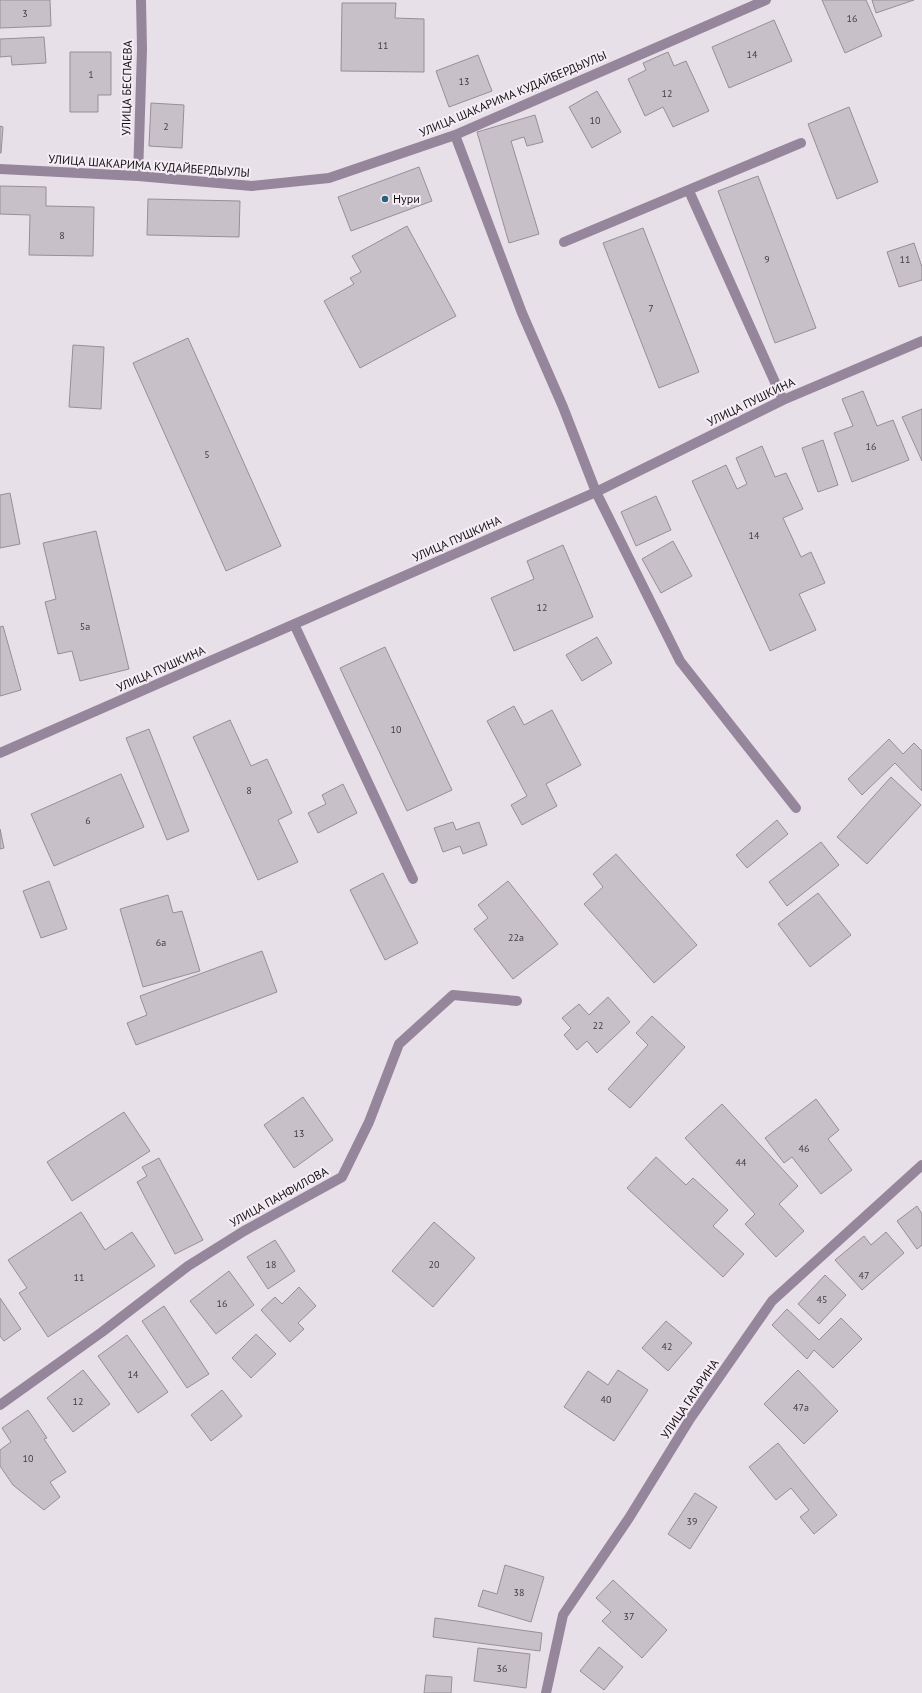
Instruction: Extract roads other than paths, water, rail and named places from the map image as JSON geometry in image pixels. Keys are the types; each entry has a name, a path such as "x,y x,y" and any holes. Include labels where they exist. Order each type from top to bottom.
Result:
{"street":[{"name":"УЛИЦА БЕСПАЕВА","path":"138,176 142,50 141,0"},
{"name":"УЛИЦА ШАКАРИМА КУДАЙБЕРДЫУЛЫ","path":"0,169 138,176 252,186 329,178 455,135 766,0"},
{"path":"455,135 522,313 563,407 596,492 680,661 796,808"},
{"path":"564,242 801,143"},
{"path":"689,191 783,400"},
{"name":"УЛИЦА ПУШКИНА","path":"0,753 596,492 783,400 922,342"},
{"path":"294,624 413,879"},
{"name":"УЛИЦА ПАНФИЛОВА","path":"0,1405 102,1332 188,1266 244,1231 342,1177 369,1122 399,1044 453,995 517,1001"},
{"name":"УЛИЦА ГАГАРИНА","path":"546,1693 563,1615 629,1518 690,1419 772,1301 922,1165"}],"place":[{"name":"Нури","path":"385,199"}]}
